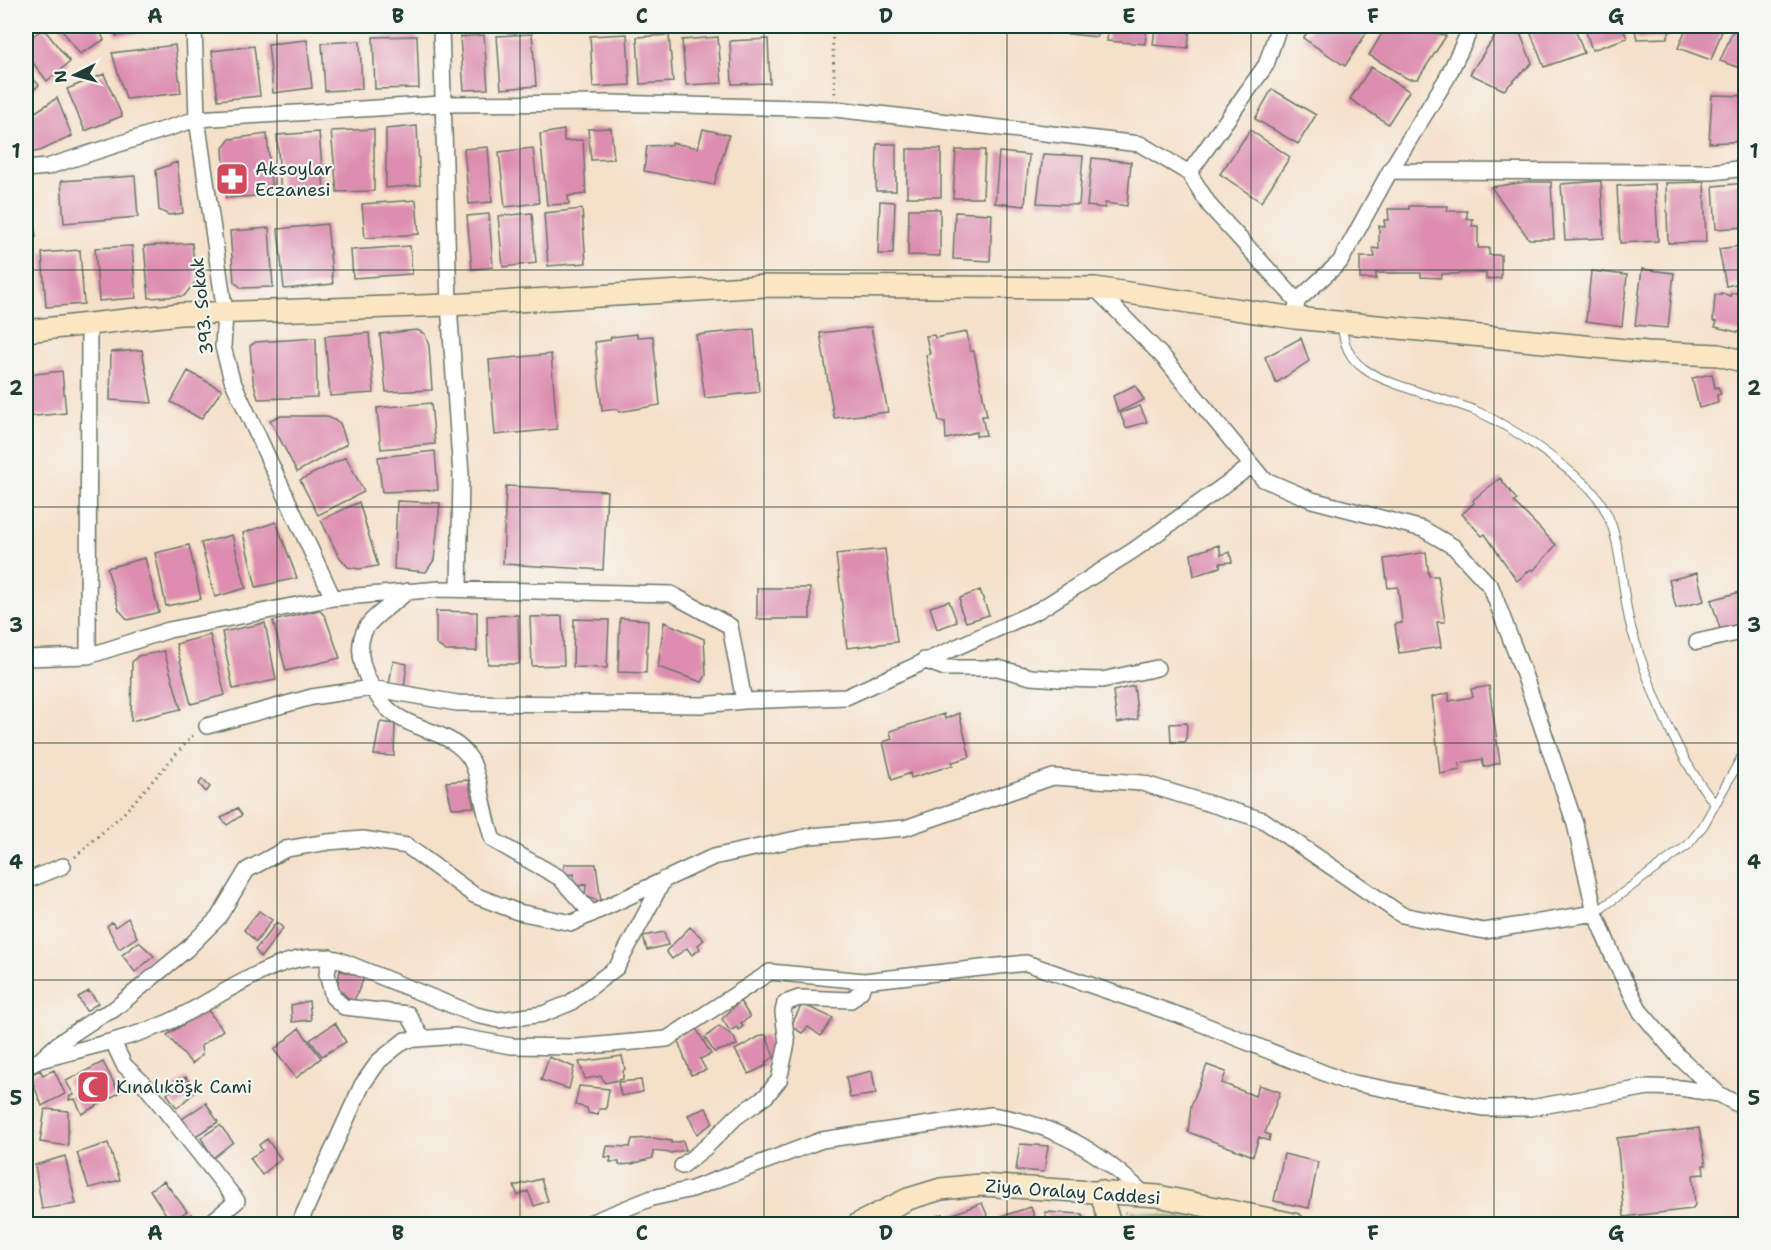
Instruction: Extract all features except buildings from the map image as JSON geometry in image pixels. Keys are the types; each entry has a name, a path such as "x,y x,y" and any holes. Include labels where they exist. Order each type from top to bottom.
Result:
{"street":[{"name":"393. Sokak","path":"194,26 197,119 225,313 223,347 232,380 333,598"},
{"path":"441,26 449,305 461,476 459,590"},
{"path":"1189,173 1266,65 1279,26"},
{"path":"1296,310 1340,262 1390,171 1447,78 1472,26"},
{"path":"26,169 47,167 197,119 442,104 609,103 835,110 1140,144 1189,173 1210,206 1296,310"},
{"path":"1390,171 1712,172 1746,168"},
{"path":"26,331 180,314 449,305 765,286 1095,288 1296,310 1342,322 1647,352 1719,355 1746,362"},
{"path":"1095,288 1165,359 1263,479 1312,500 1423,529 1454,547 1491,587 1525,676 1575,824 1595,913 1614,959 1641,1011 1678,1056 1719,1094 1746,1109"},
{"path":"88,325 88,656"},
{"path":"207,726 312,697 371,688 458,703 702,705 846,697 1038,610 1074,590 1251,466"},
{"path":"26,658 88,656 169,630 333,598 408,591 459,590 671,594 730,626 744,701"},
{"path":"408,591 366,628 359,654 371,688 396,716 435,731 454,744 471,761 493,840 560,878 592,914"},
{"path":"1697,642 1746,631"},
{"path":"924,660 945,668 988,668 1031,677 1060,679 1102,680 1157,668"},
{"path":"40,1060 59,1043 98,1017 113,1010 187,949 218,918 247,870 286,849 363,839 407,846 474,895 518,912 572,923 713,857 810,836 905,828 1053,777 1142,783 1263,820 1402,915 1484,931 1595,913"},
{"path":"26,881 63,866"},
{"path":"26,1067 40,1060 113,1042 194,1011 274,966 317,955 330,957 476,1015 499,1020 543,1014 570,1003 617,967 664,879"},
{"path":"330,957 327,974 333,997 344,1007 408,1014 422,1038"},
{"path":"299,1224 362,1086 379,1061 405,1040 456,1036 511,1046 577,1047 667,1039 770,972 864,981 1026,963 1186,1018 1344,1081 1483,1108 1530,1108 1649,1088 1680,1088 1719,1094"},
{"path":"682,1166 706,1147 736,1117 765,1096 779,1080 787,1043 783,1012 785,1003 799,998 851,1000 861,991 864,981"},
{"path":"113,1042 124,1065 145,1085 237,1202 209,1224"},
{"path":"593,1223 652,1198 692,1189 822,1140 991,1115 1017,1119 1063,1135 1115,1166 1145,1195"},
{"name":"Ziya Oralay Caddesi","path":"858,1224 908,1199 941,1189 980,1185 1145,1195 1294,1224"},
{"path":"1100,1191 1110,1224"}],"lane":[{"path":"1342,322 1342,334 1350,354 1369,373 1495,420 1530,442 1584,482 1600,500 1614,529 1627,613 1636,646 1686,762 1714,803"},
{"path":"1595,913 1680,853 1703,826 1746,749"}],"path":[{"path":"832,26 835,110"},
{"path":"63,866 86,850 124,813 191,736 207,726"},
{"path":"1144,1224 1159,1219 1167,1224"}],"green space":[{"path":"1133,1211 1218,1224 1122,1224 1119,1218"}],"place":[{"name":"Aksoylar Eczanesi","path":"232,179"},
{"name":"Kınalıköşk Cami","path":"93,1087"}]}
